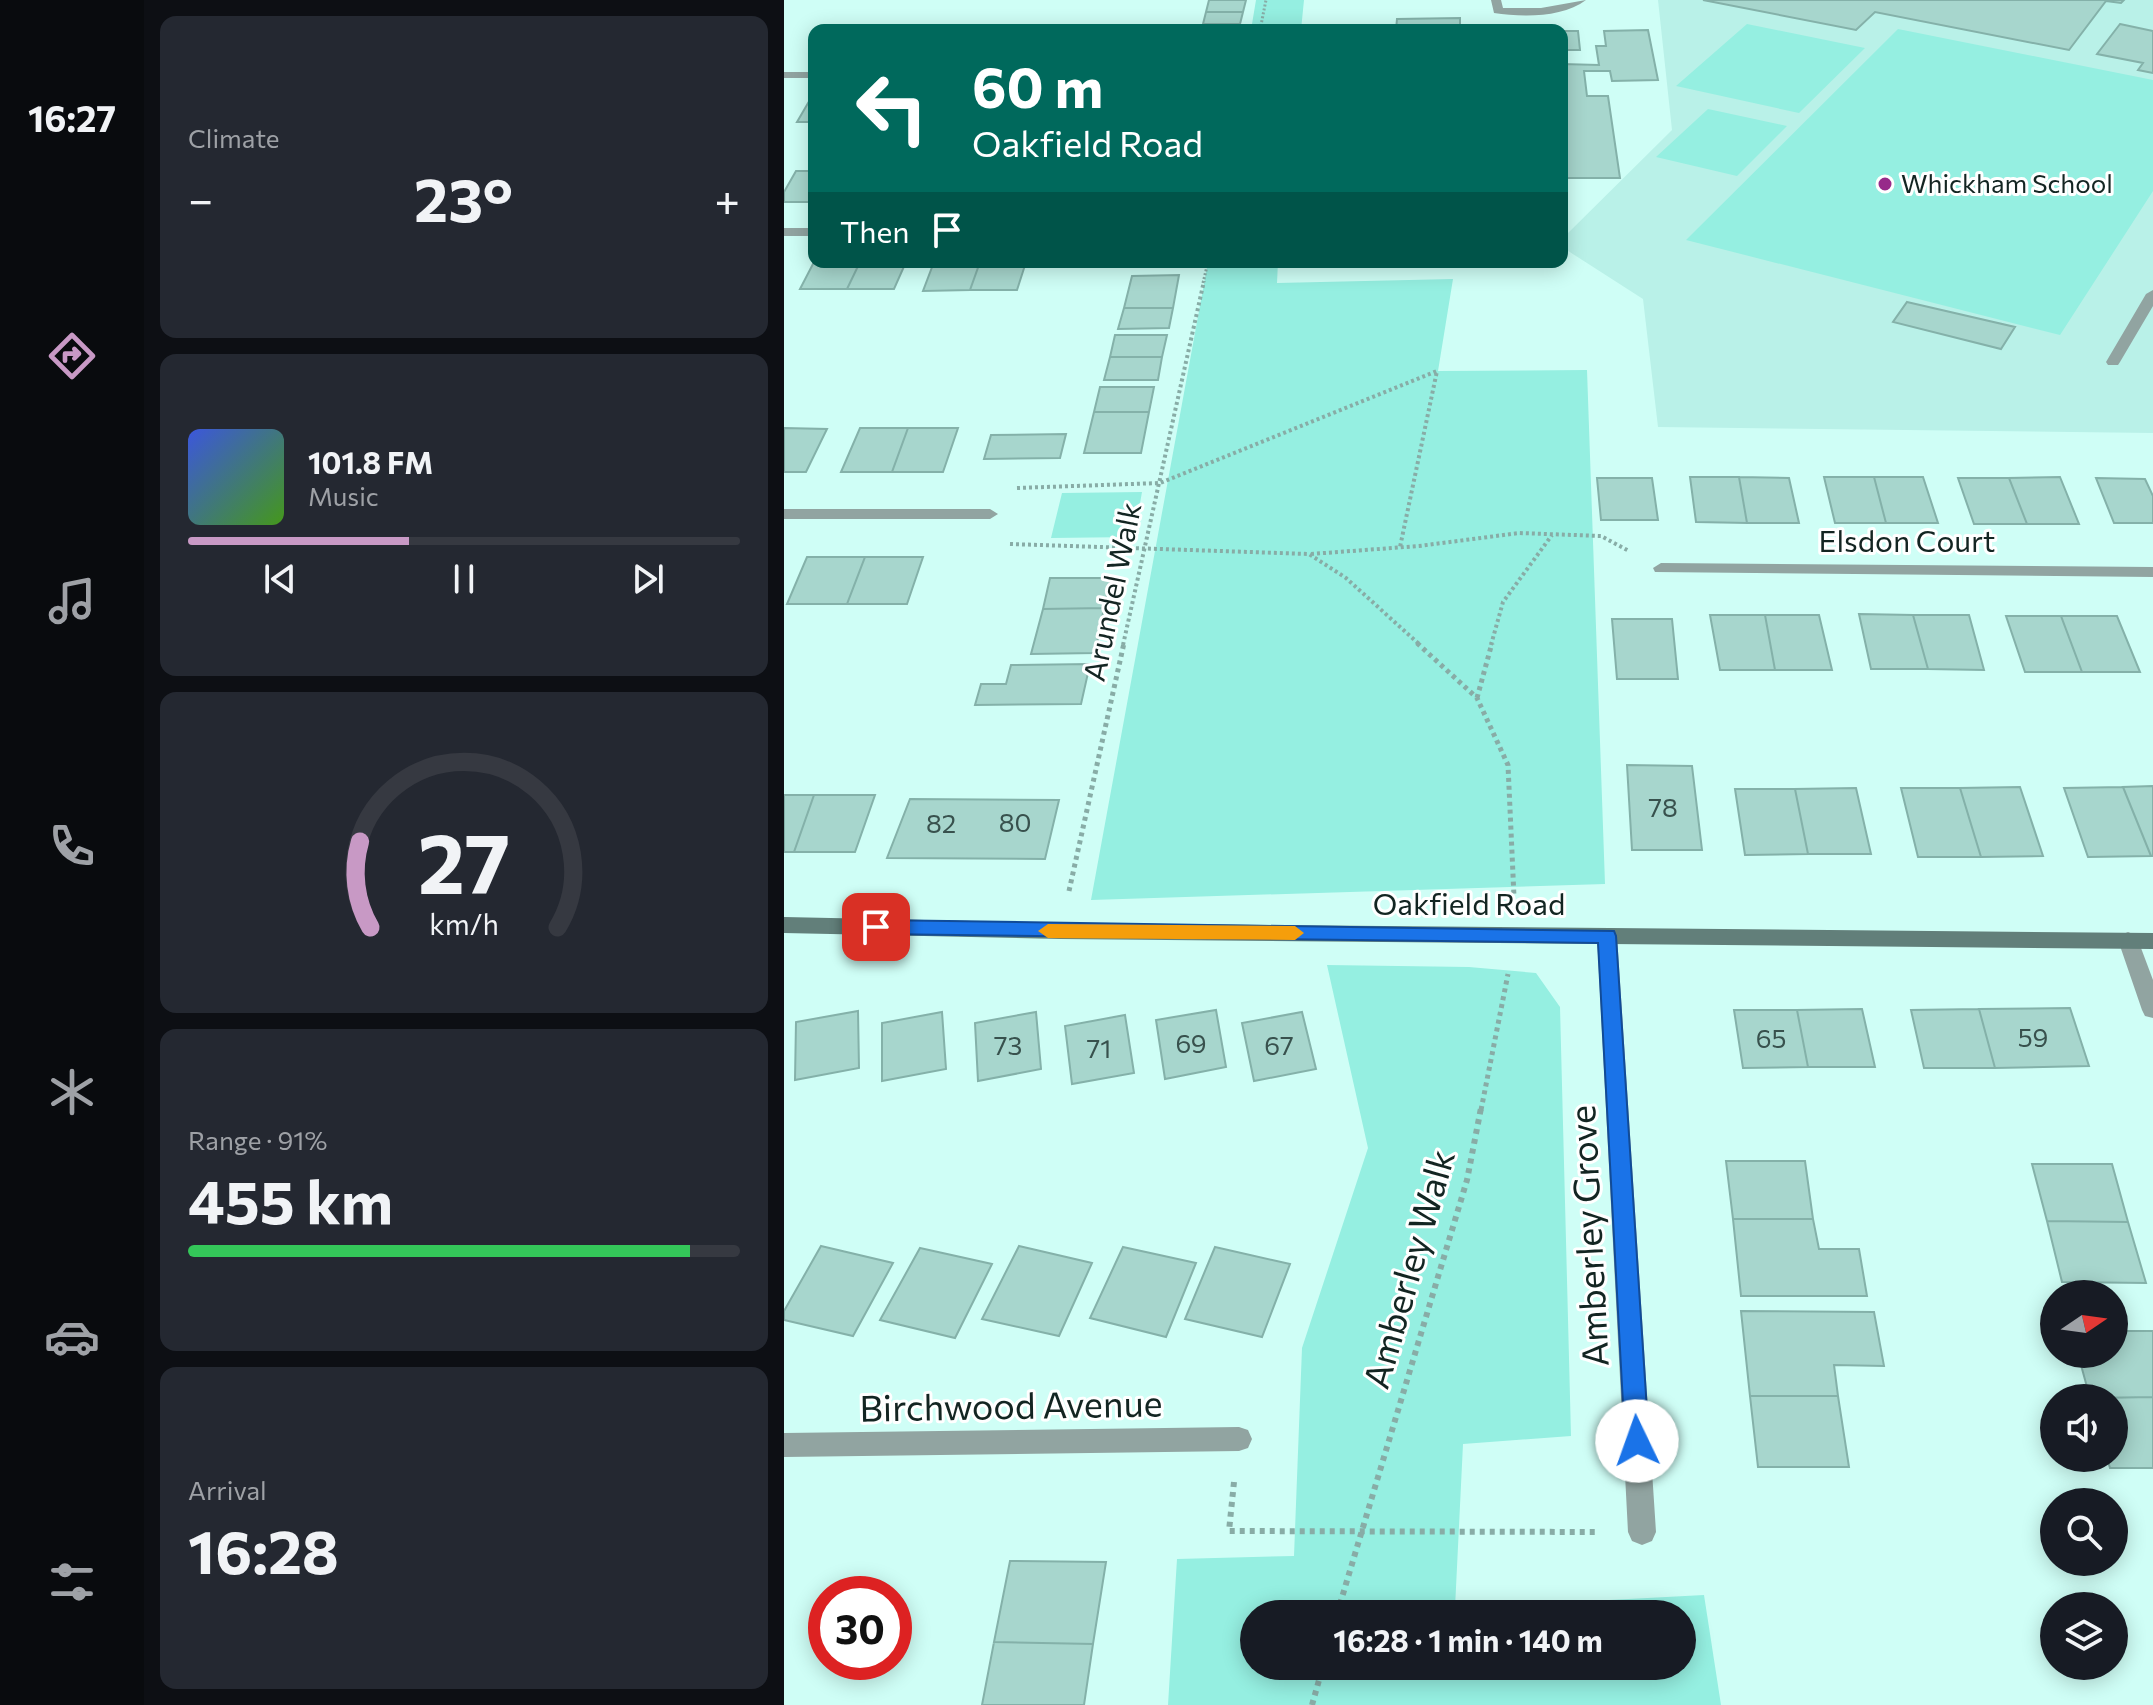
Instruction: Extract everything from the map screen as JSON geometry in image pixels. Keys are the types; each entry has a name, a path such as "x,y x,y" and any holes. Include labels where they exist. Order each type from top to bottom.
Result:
{"street":[{"path":"1496,0 1498,11 1548,10 1571,6 1581,0"},
{"path":"784,75 808,75"},
{"path":"784,232 808,232"},
{"path":"2113,362 2153,294"},
{"path":"784,514 990,514"},
{"name":"Elsdon Court","path":"1661,568 2153,572"},
{"name":"Oakfield Road","path":"784,925 1061,931 2153,941"},
{"name":"Amberley Grove","path":"1607,936 1642,1532"},
{"path":"2128,940 2153,1010"},
{"name":"Birchwood Avenue","path":"784,1445 1239,1439"}],"path":[{"path":"1261,24 1266,0"},
{"name":"Arundel Walk","path":"1061,931 1207,268"},
{"path":"1400,547 1437,371 1160,483 997,488 982,544 1309,554 1400,547 1519,533 1553,534 1601,536 1661,568"},
{"path":"1309,554 1346,578 1477,698 1503,602 1553,534"},
{"name":"Amberley Walk","path":"1341,1600 1467,1180 1516,935 1508,765 1477,698"},
{"path":"1229,1531 1642,1532"},
{"path":"1312,1705 1319,1680"}],"shaded area":[{"name":"Whickham School","path":"1658,0 2153,0 2153,433 1658,427 1643,299 1568,251 1568,233 1672,130"}],"green space":[{"path":"1256,0 1304,0 1302,24 1252,24"},
{"path":"1747,24 1865,48 1799,113 1676,86"},
{"path":"1898,29 2153,80 2153,191 2060,335 1686,240"},
{"path":"1708,109 1787,126 1737,176 1656,157"},
{"path":"1207,268 1278,268 1277,283 1453,279 1438,371 1587,370 1605,884 1091,900"},
{"path":"1142,492 1134,537 1051,538 1062,493"},
{"path":"1327,965 1469,967 1536,973 1560,1007 1571,1436 1463,1444 1455,1600 1240,1600 1240,1680 1696,1680 1696,1600 1608,1600 1704,1595 1721,1705 1168,1705 1177,1559 1294,1556 1302,1348 1368,1148"}],"building":[{"path":"1209,0 1246,0 1243,12 1206,12"},
{"path":"1703,0 2124,0 2121,3 2106,1 2069,50 1875,12 1856,30"},
{"path":"1206,12 1243,12 1240,24 1203,24"},
{"path":"1460,18 1460,24 1397,24 1397,19"},
{"path":"2120,24 2153,31 2153,73 2138,70 2143,63 2097,54"},
{"path":"1648,30 1658,80 1612,81 1610,71 1584,71 1587,96 1608,96 1620,178 1568,178 1568,64 1599,65 1596,46 1606,46 1604,31"},
{"path":"1568,31 1578,31 1580,50 1568,50"},
{"path":"808,103 808,122 797,122"},
{"path":"796,171 808,171 808,202 784,202 784,192"},
{"path":"811,268 857,268 847,289 800,289"},
{"path":"857,268 903,268 894,289 847,289"},
{"path":"932,268 978,268 970,290 923,291"},
{"path":"978,268 1024,268 1017,290 970,290"},
{"path":"1179,275 1173,308 1124,308 1132,276"},
{"path":"1907,302 2015,327 2001,349 1893,322"},
{"path":"1124,308 1173,308 1169,328 1118,329"},
{"path":"1115,335 1167,335 1162,357 1110,357"},
{"path":"1110,357 1162,357 1158,380 1104,380"},
{"path":"1100,387 1154,387 1149,412 1094,412"},
{"path":"1094,412 1149,412 1141,453 1084,453"},
{"path":"784,428 827,429 806,472 784,472"},
{"path":"860,428 908,428 892,472 841,472"},
{"path":"908,428 958,428 943,472 892,472"},
{"path":"1066,434 1060,458 984,459 991,435"},
{"path":"1690,477 1739,477 1747,523 1696,522"},
{"path":"1739,477 1789,478 1799,523 1747,523"},
{"path":"1824,477 1874,477 1886,523 1835,523"},
{"path":"1874,477 1923,477 1938,523 1886,523"},
{"path":"2060,477 2079,524 2027,524 2009,478"},
{"path":"1597,478 1652,478 1658,520 1601,520"},
{"path":"1958,478 2009,478 2027,524 1974,524"},
{"path":"2096,478 2145,479 2153,496 2153,523 2114,523"},
{"path":"807,557 865,557 847,604 787,604"},
{"path":"865,557 923,557 907,604 847,604"},
{"path":"1050,578 1111,578 1104,608 1043,609"},
{"path":"1104,608 1095,653 1031,654 1043,609"},
{"path":"1859,614 1913,615 1928,669 1871,669"},
{"path":"1710,615 1765,615 1775,670 1720,670"},
{"path":"1765,615 1819,615 1832,670 1775,670"},
{"path":"1913,615 1969,615 1984,670 1928,669"},
{"path":"2006,616 2061,616 2082,672 2025,672"},
{"path":"2061,616 2117,616 2140,672 2082,672"},
{"path":"1612,619 1672,619 1678,679 1617,679"},
{"path":"1090,664 1081,704 975,705 981,684 1006,684 1011,665"},
{"path":"1627,765 1692,766 1702,850 1632,850"},
{"path":"2153,786 2153,856 2151,856 2123,787"},
{"path":"2020,787 2043,856 1981,857 1960,788"},
{"path":"2123,787 2151,856 2088,857 2064,788"},
{"path":"1856,788 1871,854 1808,854 1795,789"},
{"path":"1901,788 1960,788 1981,857 1918,857"},
{"path":"1735,789 1795,789 1808,854 1745,855"},
{"path":"784,795 814,795 794,852 784,852"},
{"path":"814,795 875,795 855,852 794,852"},
{"path":"910,799 1059,800 1045,859 887,858"},
{"path":"2070,1008 2089,1066 1995,1068 1979,1009"},
{"path":"1862,1009 1875,1067 1808,1067 1797,1010"},
{"path":"1979,1009 1995,1068 1924,1068 1911,1010"},
{"path":"1216,1010 1226,1067 1165,1079 1156,1020"},
{"path":"1734,1010 1797,1010 1808,1067 1743,1068"},
{"path":"858,1011 859,1068 795,1080 796,1022"},
{"path":"942,1012 946,1069 882,1081 882,1023"},
{"path":"1036,1012 1041,1069 978,1081 975,1023"},
{"path":"1302,1012 1316,1069 1254,1081 1242,1023"},
{"path":"1125,1015 1134,1073 1072,1084 1065,1026"},
{"path":"1726,1161 1805,1161 1813,1219 1733,1219"},
{"path":"2032,1164 2112,1164 2128,1222 2047,1221"},
{"path":"1733,1219 1813,1219 1819,1249 1859,1249 1867,1296 1741,1296"},
{"path":"2047,1221 2128,1222 2146,1283 2062,1280"},
{"path":"821,1246 893,1263 853,1336 784,1320 784,1311"},
{"path":"1019,1246 1092,1263 1059,1336 982,1319"},
{"path":"1123,1247 1196,1263 1166,1337 1090,1318"},
{"path":"1215,1247 1290,1264 1262,1337 1185,1319"},
{"path":"920,1248 992,1264 955,1338 880,1320"},
{"path":"1741,1311 1874,1312 1884,1366 1834,1365 1838,1396 1750,1396"},
{"path":"2128,1331 2153,1331 2153,1397 2128,1397 2128,1384 2086,1384 2082,1368 2128,1368"},
{"path":"1750,1396 1838,1396 1849,1467 1758,1467"},
{"path":"2128,1397 2153,1397 2153,1468 2128,1468"},
{"path":"1010,1561 1106,1562 1093,1644 994,1642"},
{"path":"994,1642 1093,1644 1084,1705 982,1705"}],"slow traffic":[{"path":"1048,931 1295,933"}],"place":[{"name":"Whickham School","path":"1885,184"}],"route":[{"path":"876,927 1607,936 1637,1441"}]}
